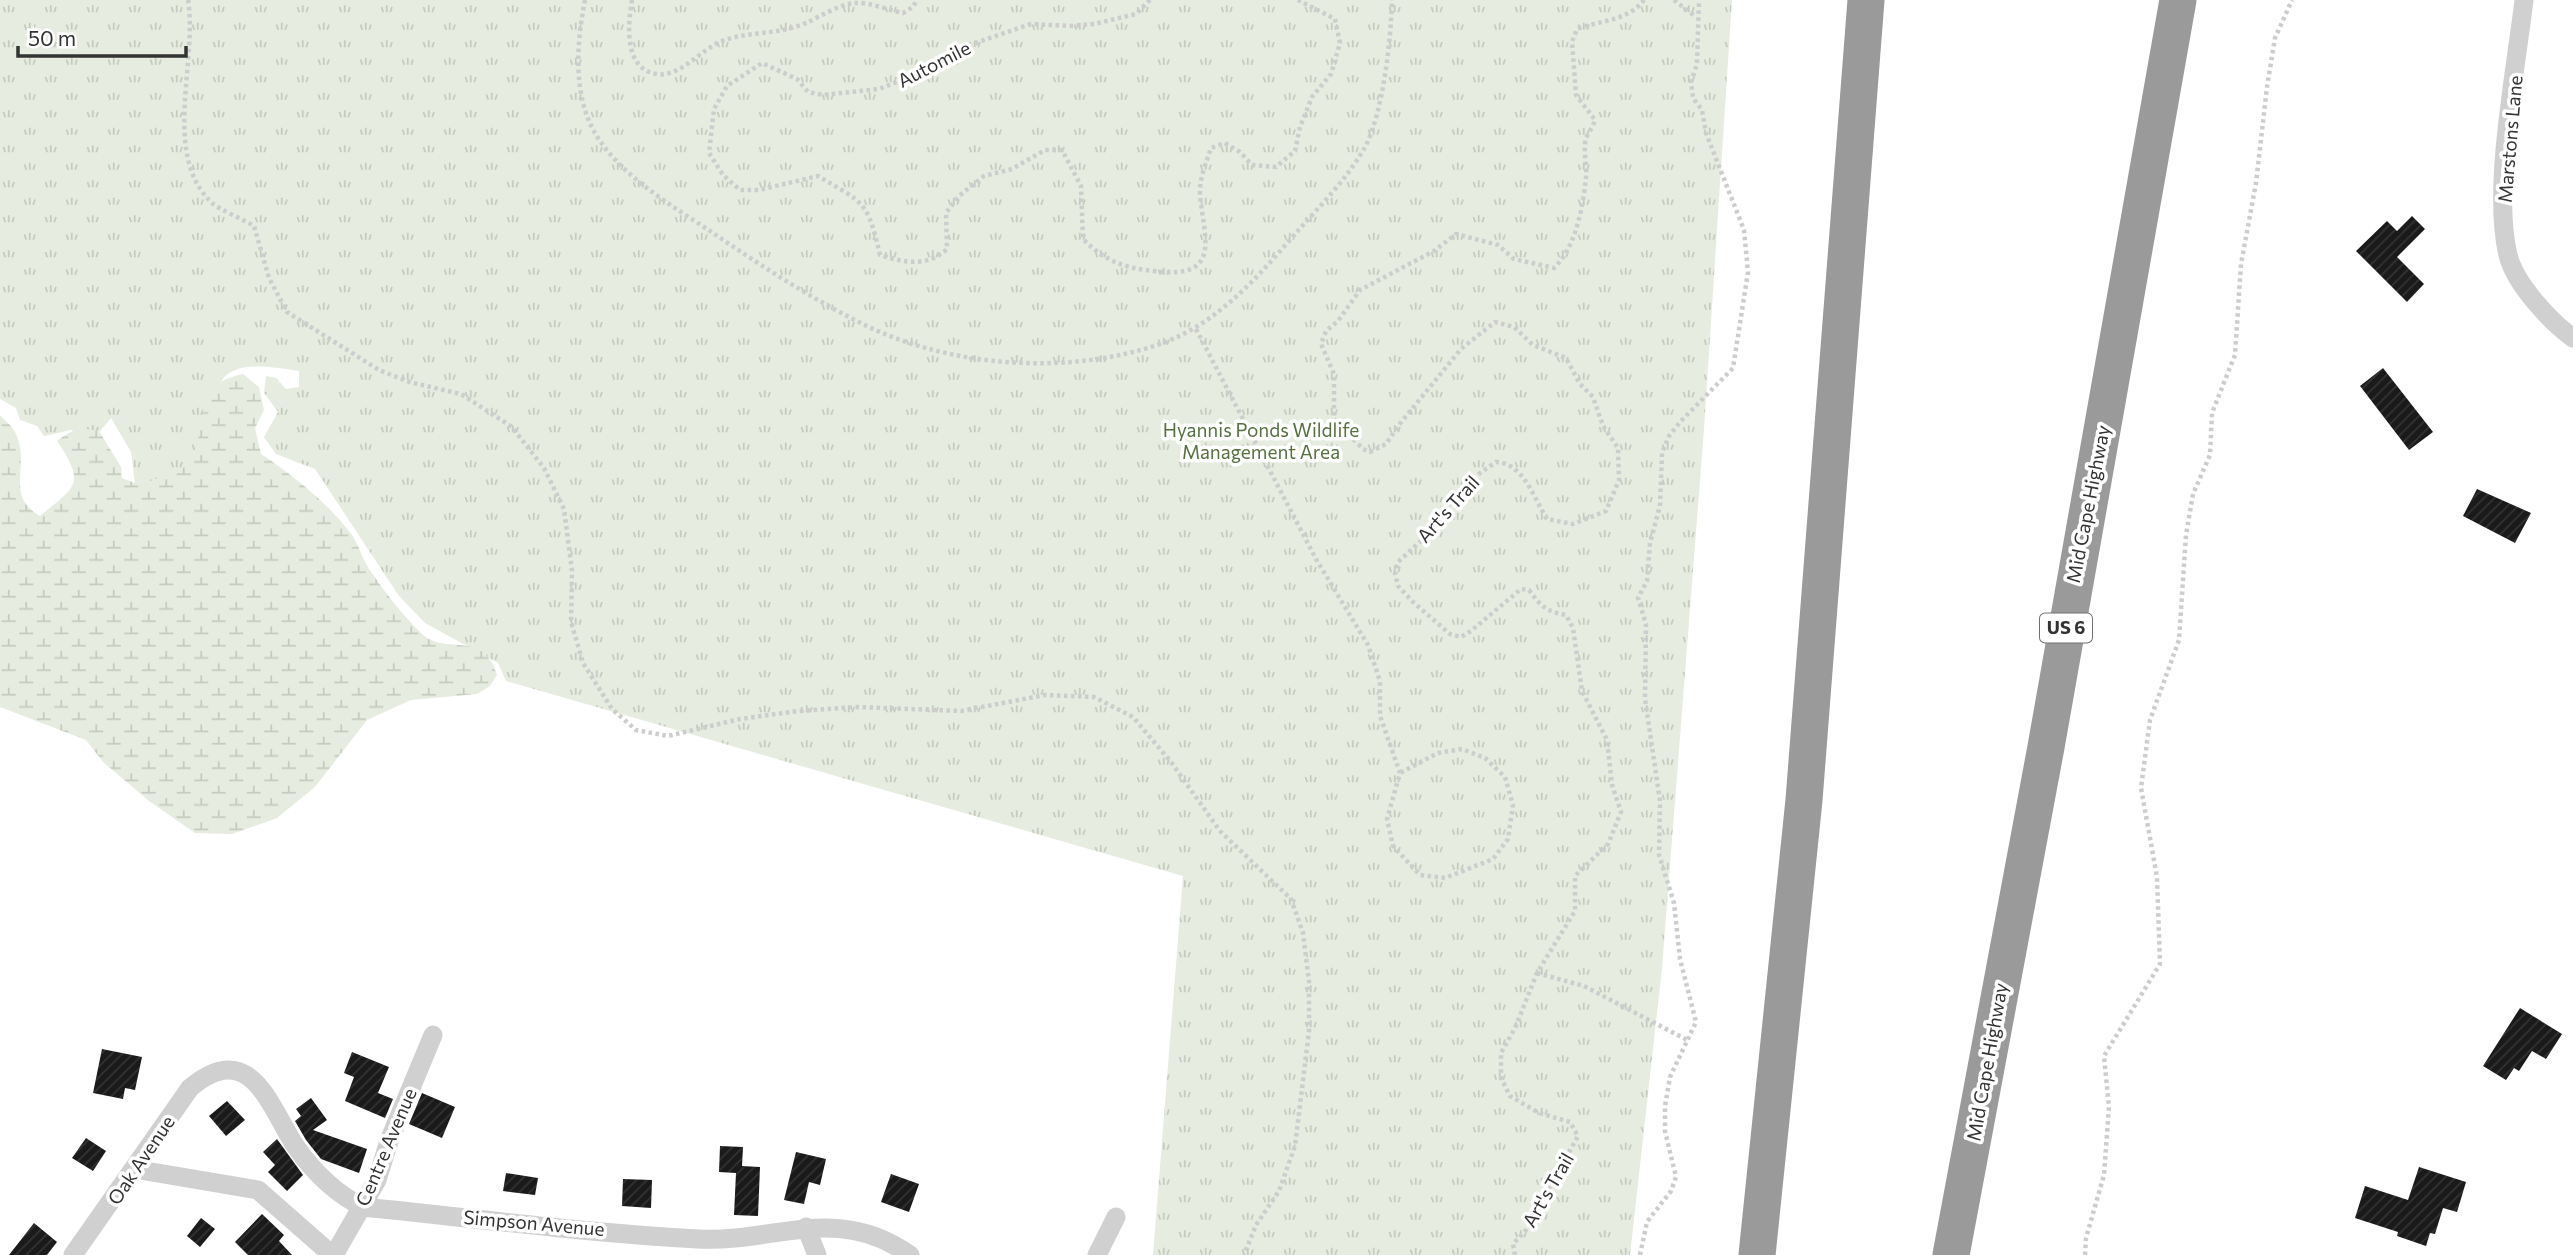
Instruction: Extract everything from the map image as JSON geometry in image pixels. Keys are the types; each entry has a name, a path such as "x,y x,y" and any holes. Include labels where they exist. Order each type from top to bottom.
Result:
{"highway":[{"path":"1757,1255 1805,787 1866,0"},
{"name":"Mid Cape Highway","path":"1951,1255 2046,747 2178,0"}],"street":[{"name":"Marstons Lane","path":"2524,0 2504,191 2508,257 2528,292 2556,326 2573,338"},
{"name":"Centre Avenue","path":"333,1255 377,1181 389,1141 433,1035"},
{"name":"Simpson Avenue","path":"215,1073 237,1071 251,1077 271,1102 297,1148 328,1184 344,1199 363,1207 704,1247 806,1227 867,1232 910,1255"},
{"name":"Oak Avenue","path":"73,1255 190,1088 215,1073"},
{"path":"134,1169 258,1190 333,1255"},
{"path":"1097,1255 1116,1217"},
{"path":"806,1227 817,1255"}],"path":[{"path":"188,0 192,24 190,72 183,118 189,168 212,204 254,226 270,278 287,312 379,370 410,382 461,394 512,427 544,468 564,509 572,572 571,622 583,663 612,709 636,730 668,736 740,719 798,711 858,707 961,710 1045,695 1094,697 1133,717 1171,762 1220,831 1291,899 1303,933 1309,982 1305,1085 1295,1146 1279,1191 1256,1225 1244,1255"},
{"path":"585,0 578,34 578,77 586,111 599,140 623,167 679,210 749,257 871,328 937,350 1045,364 1094,359 1159,344 1196,329 1227,306 1272,260 1343,178 1365,146 1385,77 1392,0"},
{"path":"632,0 628,34 632,51 643,68 656,74 674,72 705,49 724,40 789,29 820,14 855,3 903,13 917,0"},
{"name":"Automile","path":"1150,0 1136,14 1094,24 1031,24 978,42 928,70 879,89 823,95 808,92 797,79 762,63 727,86 715,109 709,153 723,175 740,190 759,190 818,176 859,201 871,214 880,254 893,259 919,261 935,260 947,249 946,213 959,196 984,176 1012,169 1045,150 1062,149 1081,186 1083,239 1100,256 1125,268 1184,272 1201,261 1208,242 1200,193 1211,148 1225,143 1240,152 1252,165 1276,167 1295,151 1300,127 1312,97 1331,74 1340,43 1335,19 1298,0"},
{"name":"Art's Trail","path":"1515,1255 1513,1244 1527,1230 1578,1136 1570,1122 1539,1113 1510,1096 1501,1078 1501,1053 1516,1028 1537,973 1576,911 1575,876 1608,844 1621,812 1612,785 1606,740 1582,691 1571,620 1566,615 1540,607 1529,590 1521,589 1461,637 1450,634 1405,594 1398,586 1395,574 1398,562 1424,538 1434,520 1480,473 1496,461 1514,466 1538,496 1547,519 1573,523 1606,511 1619,480 1618,448 1603,426 1593,397 1580,384 1566,358 1534,345 1514,327 1495,322 1461,349 1386,444 1370,452 1363,449 1334,419 1334,374 1321,344 1326,331 1338,321 1360,290 1434,251 1456,234 1486,240 1498,245 1514,259 1531,265 1554,268 1562,260 1572,243 1586,175 1584,142 1595,120 1576,95 1572,42 1577,29 1599,20 1625,17 1636,11 1644,0"},
{"path":"1674,0 1697,17"},
{"path":"1640,1255 1647,1222 1671,1191 1676,1177 1665,1131 1665,1106 1670,1077 1696,1022 1679,959 1674,903 1659,855 1660,801 1645,699 1646,624 1638,598 1647,581 1650,543 1660,506 1662,453 1669,436 1681,421 1733,368 1748,272 1744,230 1721,173 1717,153 1706,133 1702,110 1693,99 1691,82 1697,64 1699,0"},
{"path":"2085,1255 2104,1175 2109,1107 2104,1056 2161,964 2157,877 2141,789 2148,734 2179,640 2186,535 2193,495 2210,454 2213,413 2235,355 2241,264 2256,183 2275,38 2292,0"},
{"path":"1196,329 1316,559 1368,645 1380,681 1380,716 1399,773 1387,820 1393,846 1420,875 1446,878 1493,859 1508,839 1513,806 1505,777 1485,758 1462,749 1438,753 1399,773"},
{"path":"1537,973 1584,986 1687,1040"}],"green space":[{"name":"Hyannis Ponds Wildlife Management Area","path":"0,0 1732,0 1704,429 1662,968 1630,1255 1153,1255 1183,876 506,681 498,663 425,623 399,596 315,469 276,454 264,437 278,412 264,393 266,376 276,378 286,389 299,387 299,371 248,367 233,371 223,379 217,392 214,409 214,457 148,489 135,484 131,452 111,418 92,441 71,430 44,436 37,426 20,420 16,408 0,399"},
{"path":"243,374 259,387 264,410 255,428 261,454 310,491 342,523 352,535 366,564 383,589 423,635 432,641 474,648 484,653 497,675 490,686 477,694 411,700 367,720 315,787 277,818 232,834 195,833 149,801 103,762 86,740 0,707 0,415 14,430 19,445 20,489 23,499 29,508 40,516 62,498 73,484 72,467 57,441 62,437 77,430 99,431 121,467 122,478 140,485 190,465 207,398 214,388 226,380"}],"building":[{"path":"2412,216 2425,229 2397,257 2424,284 2407,302 2356,251 2387,221 2397,231"},
{"path":"2383,368 2433,432 2409,450 2360,386"},
{"path":"2477,489 2531,513 2515,543 2463,516"},
{"path":"2520,1008 2562,1034 2546,1059 2532,1051 2519,1071 2514,1068 2506,1080 2483,1066"},
{"path":"102,1049 142,1057 135,1090 125,1088 123,1099 93,1093"},
{"path":"352,1052 389,1067 378,1093 393,1099 385,1118 345,1101 354,1077 344,1073"},
{"path":"422,1093 455,1107 442,1138 409,1124"},
{"path":"311,1098 327,1120 313,1130 367,1149 359,1173 321,1159 306,1140 295,1121 301,1116 296,1109"},
{"path":"227,1101 245,1120 226,1136 209,1116"},
{"path":"86,1138 106,1151 93,1171 72,1158"},
{"path":"277,1139 303,1175 287,1191 268,1172 275,1165 263,1152"},
{"path":"720,1146 743,1147 742,1166 760,1167 758,1216 734,1215 736,1173 719,1172"},
{"path":"796,1152 826,1159 820,1185 809,1182 804,1204 784,1200"},
{"path":"2419,1167 2466,1182 2457,1212 2443,1208 2435,1234 2430,1233 2426,1246 2397,1236 2398,1232 2355,1218 2365,1186 2408,1200"},
{"path":"506,1173 538,1178 535,1195 503,1191"},
{"path":"891,1174 919,1184 909,1212 881,1202"},
{"path":"623,1179 652,1180 651,1208 622,1206"},
{"path":"262,1214 284,1235 279,1241 292,1255 248,1255 235,1242"},
{"path":"201,1218 215,1229 200,1247 187,1236"},
{"path":"34,1223 57,1242 47,1255 9,1255"}]}
